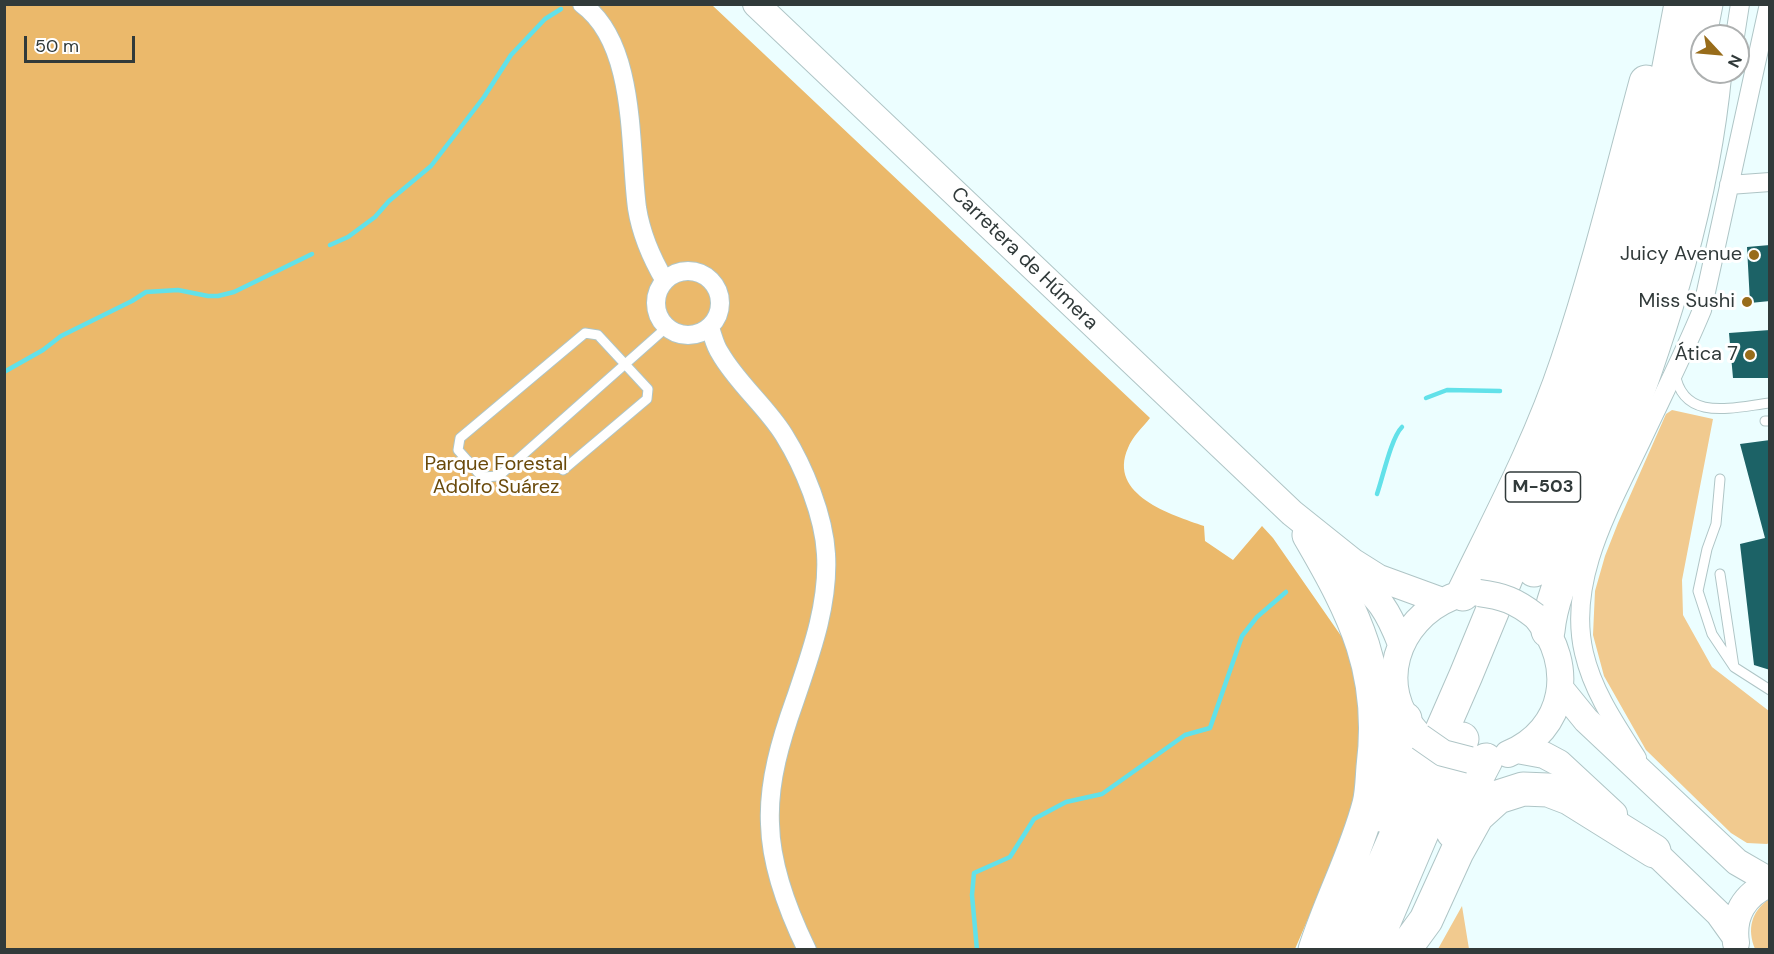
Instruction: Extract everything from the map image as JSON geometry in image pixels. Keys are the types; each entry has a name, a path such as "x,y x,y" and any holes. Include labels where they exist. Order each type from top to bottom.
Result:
{"highway":[{"name":"M-503","path":"1461,596 1527,464 1567,363 1606,237 1667,4"},
{"name":"M-503","path":"1346,950 1475,653 1560,447 1602,333 1632,233 1655,142 1682,4"},
{"name":"M-503","path":"1372,950 1582,454 1628,328 1656,235 1689,96 1706,4"},
{"name":"M-503","path":"1541,623 1555,597 1617,447 1638,391 1678,266 1714,185 1711,115 1714,84"},
{"path":"1300,524 1342,592 1363,641 1372,684 1377,737 1370,801 1357,843 1315,950"},
{"path":"1322,950 1389,794 1402,749 1412,728"},
{"path":"1403,950 1475,781 1478,760"},
{"path":"1403,950 1426,920 1457,852 1477,816 1498,797 1523,789 1548,790 1569,798 1654,851"}],"main road":[{"name":"Carretera de Húmera","path":"756,4 1378,598 1390,616 1401,644"},
{"name":"Carretera de Húmera","path":"1300,524 1379,578 1461,596"},
{"path":"1461,596 1500,596 1519,603 1541,623 1557,649 1561,668 1560,688 1555,707 1546,724 1533,739 1517,750 1502,756 1478,760 1443,753 1412,728 1396,693 1394,676 1401,644 1411,627 1425,612 1461,596"},
{"path":"1560,688 1586,720 1737,862 1770,883"},
{"path":"1517,750 1544,755 1559,763 1719,915 1736,942"},
{"path":"1736,942 1736,921 1740,908 1748,897 1770,883"}],"street":[{"path":"582,4 595,14 609,35 622,71 637,210 652,258 665,281"},
{"path":"1729,24 1741,4"},
{"path":"1714,185 1769,4"},
{"path":"1649,778 1600,699 1584,653 1580,610 1586,571 1605,517 1702,310 1727,84"},
{"path":"1714,185 1770,183"},
{"path":"687,270 702,273 714,282 721,297 720,314 710,328 700,334 688,336 677,334 667,327 659,317 656,304 658,292 665,281 675,273 687,270"},
{"path":"710,328 719,352 784,434 815,496 826,554 820,615 809,659 781,741 774,775 770,824 772,847 782,888 807,950"}],"lane":[{"path":"564,470 647,399 648,388 625,363 598,335 585,333 460,438 458,450 482,477 499,476 625,363 667,327"},
{"path":"1675,371 1676,380 1684,397 1697,406 1718,409 1770,403"},
{"path":"1720,479 1716,524 1707,549 1698,591 1712,634 1734,666 1770,690"},
{"path":"1720,574 1734,666"}],"shaded area":[{"path":"1672,410 1713,419 1682,580 1683,615 1712,667 1769,711 1770,842 1767,844 1747,843 1731,833 1646,750 1604,676 1593,635 1595,591 1605,556 1666,414"},
{"path":"1769,899 1769,949 1755,949 1751,935 1752,921 1758,909"},
{"path":"1462,906 1469,949 1438,949"}],"green space":[{"name":"Parque Forestal Adolfo Suárez","path":"5,5 712,5 1150,418 1130,444 1124,464 1127,478 1134,490 1160,509 1204,526 1205,541 1233,560 1262,526 1273,538 1346,643 1362,696 1363,761 1342,840 1295,949 5,950"}],"building":[{"path":"1770,245 1770,301 1750,303 1747,247"},
{"name":"Ática 7","path":"1770,330 1770,378 1733,378 1729,333"},
{"path":"1770,440 1770,670 1754,665 1740,544 1765,538 1740,444"}],"waterway":[{"path":"330,245 348,237 375,217 389,201 431,166 484,97 511,55 545,19 561,9"},
{"path":"4,372 43,350 61,336 146,292 178,290 218,296 234,292 312,254"},
{"path":"1426,398 1447,390 1500,391"},
{"path":"1377,494 1391,449 1402,427"},
{"path":"977,950 972,895 974,873 1010,857 1034,819 1066,802 1102,794 1185,735 1210,728 1242,636 1257,617 1286,592"}],"place":[{"name":"Juicy Avenue","path":"1754,255"},
{"name":"Miss Sushi","path":"1747,302"},
{"name":"Ática 7","path":"1750,355"}]}
